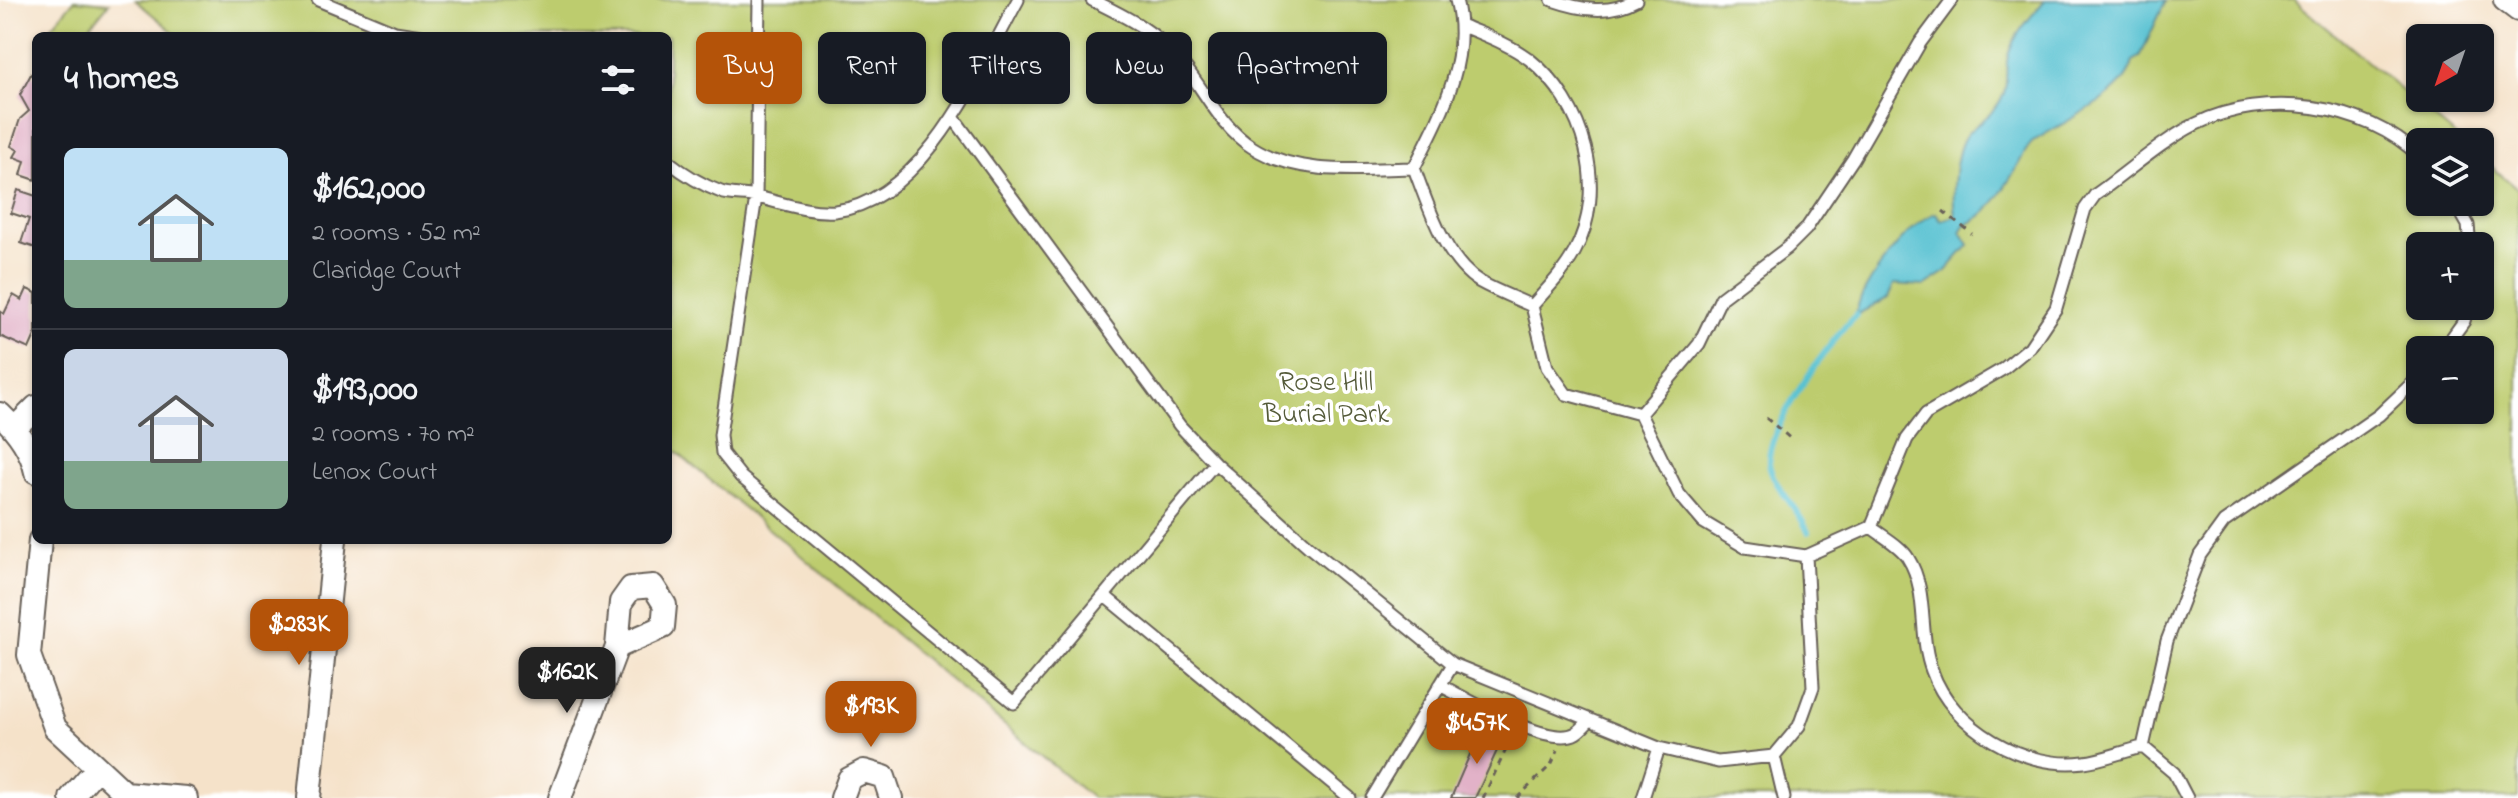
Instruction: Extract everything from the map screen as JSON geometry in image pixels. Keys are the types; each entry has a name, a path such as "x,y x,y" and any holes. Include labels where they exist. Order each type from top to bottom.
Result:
{"street":[{"path":"2505,0 2518,10"},
{"path":"32,409 7,421 32,457"},
{"path":"40,544 29,655 55,728 125,793 186,798"},
{"path":"309,798 335,544"},
{"path":"560,798 617,647"},
{"path":"71,798 97,768"},
{"path":"842,798 849,779 864,771 884,777 891,798"}],"lane":[{"path":"318,0 395,32"},
{"path":"759,0 756,197 720,435 722,453 741,477 1014,703 1106,597 1215,463"},
{"path":"672,163 722,193 756,197 786,207 835,211 875,200 904,176 953,117 1018,0"},
{"path":"1092,0 1138,22 1158,38 1182,63 1221,119 1252,147 1285,160 1329,170 1414,168"},
{"path":"1456,0 1463,26 1452,87 1414,168 1433,216 1460,263 1478,281 1532,306"},
{"path":"1552,0 1576,8 1617,10 1636,0"},
{"path":"1640,414 1699,344 1721,298 1787,248 1806,229 1853,159 1920,43 1952,0"},
{"path":"1463,26 1507,44 1531,60 1557,87 1585,142 1592,181 1579,240 1563,272 1532,306"},
{"path":"1532,306 1547,367 1566,394 1640,414 1679,494 1703,522 1745,547 1806,556 1871,527 1907,439 1926,414 2003,369 2030,347 2056,308 2085,209 2095,195 2194,125 2253,105 2335,112 2381,130 2406,147"},
{"path":"953,117 1180,426 1215,463 1309,547 1453,664 1659,748 1718,762 1774,756 1799,726 1813,687 1806,556"},
{"path":"2143,747 2167,641 2200,555 2224,522 2379,415 2406,389"},
{"path":"1871,527 1907,556 1919,583 1932,672 1958,713 2001,746 2047,763 2085,762 2143,747"},
{"path":"1106,597 1350,798"},
{"path":"1372,798 1453,664"},
{"path":"1440,685 1518,725 1560,736 1575,734 1590,720"},
{"path":"2143,747 2174,773 2187,798"},
{"path":"1643,798 1659,748"},
{"path":"1774,756 1784,798"}],"path":[{"path":"1943,211 1972,234"},
{"path":"1766,418 1791,439"},
{"path":"1483,798 1518,725"},
{"path":"1517,798 1551,765 1560,736"}],"green space":[{"path":"74,0 109,3 85,32 47,32"},
{"name":"Rose Hill Burial Park","path":"135,0 2294,0 2406,94 2406,112 2427,112 2446,128 2406,128 2406,216 2494,216 2494,169 2518,189 2518,798 1092,798 672,448 672,32 173,32"}],"water":[{"path":"2045,0 2166,0 2140,57 2133,61 2119,86 2091,107 2031,143 1995,201 1974,221 1965,225 1961,232 1969,245 1944,273 1924,286 1894,284 1888,298 1856,315 1866,289 1887,256 1913,228 1936,213 1941,220 1955,216 1955,173 1963,140 2000,101 2005,89 2010,48 2023,26"}],"building":[{"path":"31,74 32,179 21,175 25,161 14,157 18,150 11,146 20,119 29,111 20,95"},
{"path":"18,190 32,195 32,247 21,243 29,219 11,213"},
{"path":"27,289 32,291 32,342 29,349 0,336 0,311 4,314 13,295 22,300"},
{"path":"1478,729 1502,740 1475,798 1451,798 1477,738 1474,736"}],"waterway":[{"path":"1808,532 1773,476 1770,453 1786,411 1800,388 1856,315"}]}
